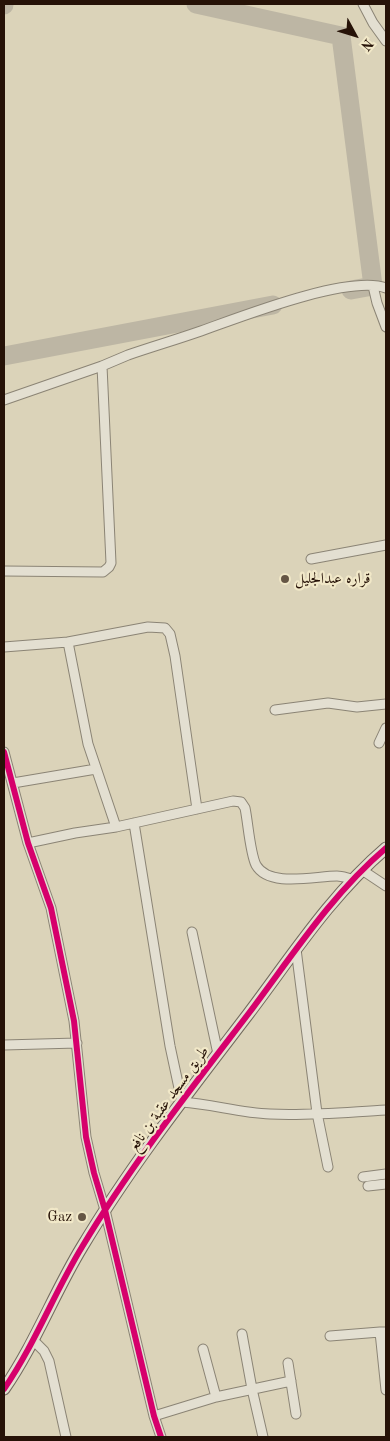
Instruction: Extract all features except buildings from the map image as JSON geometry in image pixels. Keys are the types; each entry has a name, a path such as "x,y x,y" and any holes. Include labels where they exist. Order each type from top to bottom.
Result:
{"street":[{"path":"363,4 373,23 386,41"},
{"path":"4,400 128,355 293,299 350,286 386,288"},
{"path":"373,286 386,326"},
{"path":"4,572 103,572 109,568 111,563 102,366"},
{"path":"311,559 386,545"},
{"path":"4,647 68,642 148,627 165,628 170,634 175,656 197,810"},
{"path":"68,642 88,744 116,827"},
{"path":"275,710 328,703 357,707 386,704"},
{"path":"378,744 386,728"},
{"path":"4,752 28,843 51,908 68,986 77,1043 86,1137 154,1416 161,1437"},
{"path":"13,783 96,769"},
{"path":"28,843 116,827 233,801 241,802 245,808 254,860 268,876 300,879 340,876 352,879"},
{"path":"134,823 170,1046 182,1102 205,1104 240,1112 271,1114 386,1110"},
{"name":"طريق مسجد عقبة بن نافع","path":"4,1389 34,1340 72,1264 105,1210 182,1102 296,949 352,879 386,848"},
{"path":"362,870 386,886"},
{"path":"192,932 218,1054"},
{"path":"296,949 317,1113 328,1167"},
{"path":"4,1045 77,1043"},
{"path":"363,1178 386,1174"},
{"path":"368,1186 386,1184"},
{"path":"330,1336 383,1332 386,1390"},
{"path":"242,1334 252,1389 264,1437"},
{"path":"34,1340 44,1351 49,1361 66,1437"},
{"path":"203,1349 216,1397"},
{"path":"288,1363 296,1414"},
{"path":"154,1416 216,1397 291,1381"}],"taxiway":[{"path":"196,4 341,36 373,286 351,290"},
{"path":"4,356 273,305"}],"cycle path":[{"path":"4,752 28,843 51,908 74,1021 86,1137 154,1416 161,1437"},
{"path":"4,1389 25,1354 82,1247 141,1157 313,927 347,886 386,848"}],"place":[{"name":"قراره عبدالجليل","path":"285,579"},
{"name":"Gaz","path":"82,1217"}]}
